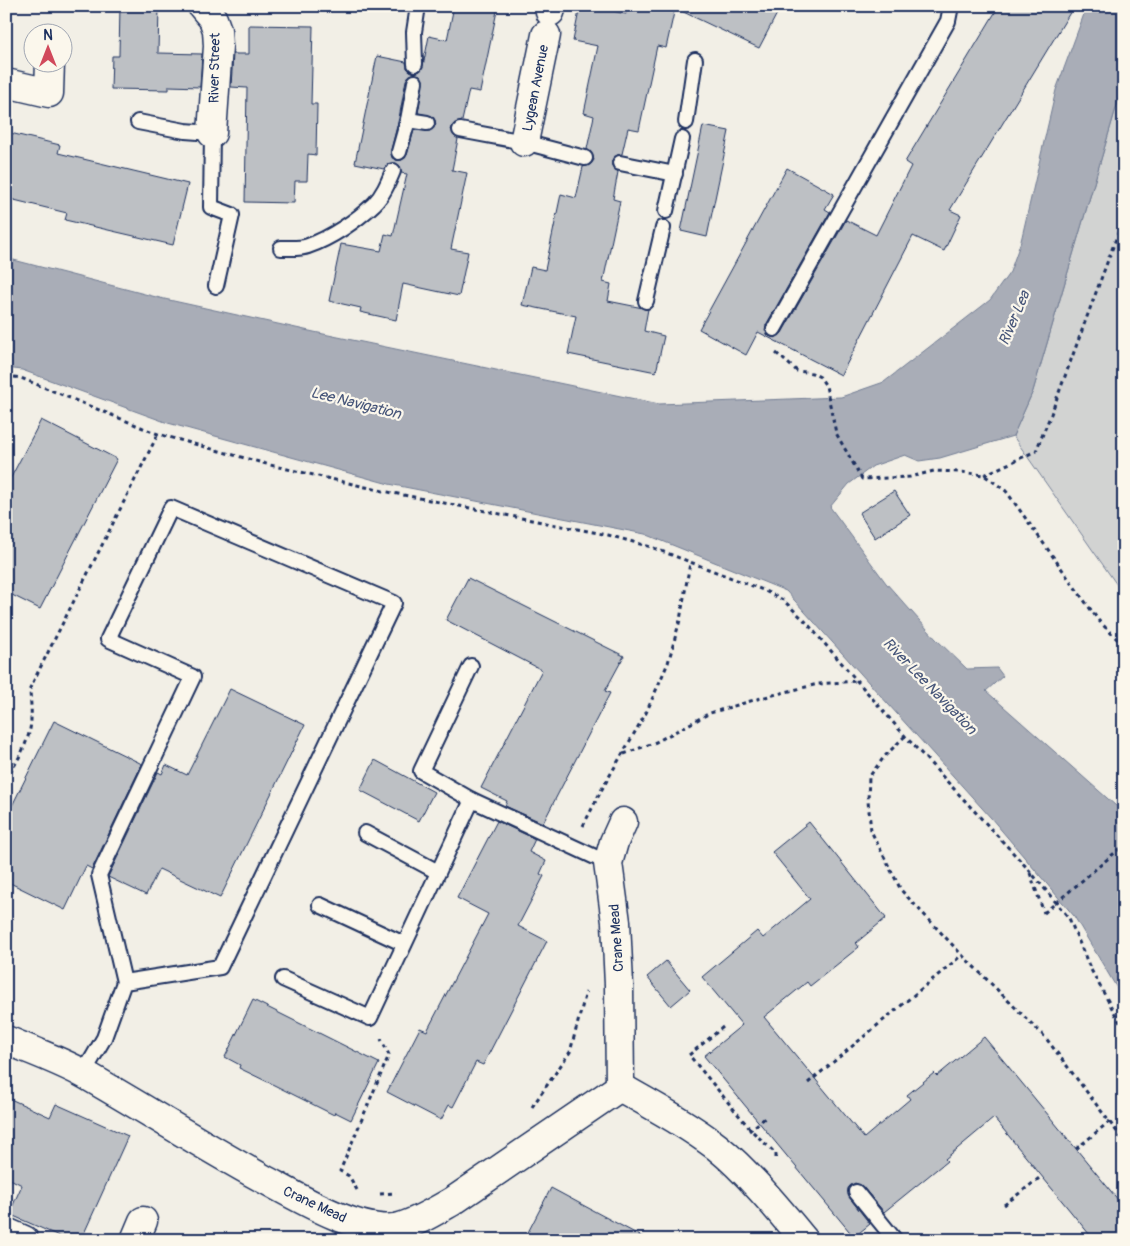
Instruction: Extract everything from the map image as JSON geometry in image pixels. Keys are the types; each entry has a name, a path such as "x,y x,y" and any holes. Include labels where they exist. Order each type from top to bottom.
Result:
{"street":[{"name":"River Street","path":"202,6 213,20 217,30 218,46 212,133"},
{"name":"Lygean Avenue","path":"524,142 549,18"},
{"path":"6,83 49,93 50,72"},
{"name":"Crane Mead","path":"6,1040 83,1074 229,1160 297,1197 345,1219 396,1234 453,1201 620,1087 616,922 608,863 614,842 623,822"},
{"path":"620,1087 695,1131 719,1148 804,1240"},
{"path":"6,1232 24,1240"}],"lane":[{"path":"415,64 414,32 418,6"},
{"path":"774,329 948,21 951,6"},
{"path":"686,122 695,60"},
{"path":"399,152 408,120 415,82"},
{"path":"408,120 427,123"},
{"path":"138,122 185,132 212,133 211,207 232,215 216,286"},
{"path":"460,130 524,142 585,158"},
{"path":"666,211 682,139"},
{"path":"620,163 674,174"},
{"path":"281,248 306,247 328,237 350,222 374,204 387,187 393,171"},
{"path":"646,301 663,228"},
{"path":"83,1074 104,1038 124,982 99,875 194,677 108,639 171,508 394,603 220,967 124,982"},
{"path":"471,666 421,771 472,800 608,863"},
{"path":"282,979 370,1018 472,800"},
{"path":"364,834 438,872"},
{"path":"320,905 404,944"},
{"path":"856,1192 895,1240"}],"path":[{"path":"984,475 1036,450 1052,414 1124,217"},
{"path":"774,329 772,350 796,371 812,373 820,377 826,386 836,433 862,479 910,476 934,472 961,472 984,475 1006,491 1100,621 1124,646"},
{"path":"6,376 21,378 158,434 270,465 383,491 608,535 651,547 783,600 805,621 905,736 1029,870 1069,918 1090,968 1124,1030"},
{"path":"6,780 20,754 32,720 30,688 158,434"},
{"path":"577,849 584,824 646,713 668,663 680,620 690,562"},
{"path":"623,754 656,742 718,710 818,684 857,681"},
{"path":"905,736 884,756 870,778 868,801 871,831 901,890 962,955 1045,1037 1124,1141"},
{"path":"1029,870 1044,913 1124,845"},
{"path":"808,1083 962,955"},
{"path":"527,1114 570,1052 587,986"},
{"path":"354,1198 358,1190 349,1176 340,1171 390,1055 370,1018"},
{"path":"723,1028 689,1055 751,1130 776,1154 777,1167"},
{"path":"1076,1149 1110,1121"},
{"path":"1004,1205 1042,1176"},
{"path":"376,1194 404,1193"}],"shaded area":[{"path":"1124,81 1124,595 1013,436 1033,391"}],"water":[{"path":"1087,6 1124,6 1124,81 1033,391 1013,436 940,458 919,461 905,455 873,466 849,484 830,507 886,583 936,639 967,669 997,668 1003,676 986,691 1124,813 1124,1000 1074,916 991,818 786,591 645,534 389,484 168,423 22,370 6,368 6,258 160,298 659,404 841,397 884,382 990,300 1010,272 1021,241 1056,90"}],"building":[{"path":"120,6 159,6 158,53 202,54 200,87 169,86 169,90 111,89 112,56 119,56"},
{"path":"454,6 498,6 480,92 469,90 462,121 454,124 451,129 454,136 458,139 452,170 467,173 451,249 468,252 459,296 403,284 396,320 360,312 361,308 329,301 341,244 381,251 385,234 393,236 407,174 401,173 400,166 396,163 388,164 384,169 355,163 377,56 406,62 407,68 415,73 420,71 423,66 429,36 447,40","holes":["413,74 420,75 423,80 418,113 432,116 436,125 430,131 414,130 407,155 402,160 397,160 392,158 391,150 406,80"]},
{"path":"580,6 590,6 626,14 627,6 781,6 759,48 675,8 666,48 657,46 639,130 628,128 622,154 617,155 612,161 612,166 618,172 613,199 620,201 603,282 611,284 608,301 648,309 644,331 664,336 656,372 568,354 576,316 522,305 531,267 545,270 561,194 576,198 583,167 591,164 594,160 591,152 587,149 594,116 584,113 598,46 573,41"},
{"path":"999,6 1074,6 950,210 961,215 944,251 913,236 841,375 758,332 746,355 699,329 787,168 834,194 825,209 830,212 766,325 765,330 769,336 775,338 782,333 846,220 876,235 911,166 905,162"},
{"path":"249,25 313,26 311,104 317,104 316,155 308,154 307,181 295,181 294,203 245,202 247,88 231,87 233,54 249,54"},
{"path":"703,126 729,131 707,237 681,231"},
{"path":"6,132 60,145 58,153 188,184 173,245 65,220 67,213 6,198"},
{"path":"41,420 117,459 40,609 6,592 6,487"},
{"path":"894,491 910,515 875,538 859,513"},
{"path":"468,578 624,656 605,691 610,693 543,823 505,806 507,801 481,788 542,670 446,620"},
{"path":"230,689 305,725 220,898 159,869 146,895 108,877 158,772 162,774 166,765 187,775"},
{"path":"54,721 142,764 92,869 86,866 65,910 6,881 6,818"},
{"path":"375,760 434,792 419,821 360,790"},
{"path":"497,821 535,839 529,852 546,861 540,874 544,876 518,926 547,941 483,1065 476,1062 453,1107 449,1105 441,1120 387,1092 420,1028 427,1031 488,914 457,898"},
{"path":"809,822 886,918 856,943 859,947 810,986 807,982 764,1017 864,1138 910,1099 907,1095 934,1073 937,1076 984,1037 1124,1207 1124,1240 1094,1240 994,1118 945,1159 947,1161 884,1212 862,1186 855,1183 850,1186 848,1189 849,1197 870,1224 854,1237 704,1056 742,1025 702,977 757,931 763,938 810,899 772,852"},
{"path":"666,961 690,990 671,1006 647,977"},
{"path":"253,1000 379,1063 351,1120 335,1112 334,1115 239,1068 240,1065 225,1057"},
{"path":"6,1097 50,1117 56,1104 128,1136 81,1240 68,1240 9,1214 22,1185 6,1177"},
{"path":"551,1188 648,1240 524,1240"}],"water label":[{"name":"River Lea","path":"1014,318"},
{"name":"Lee Navigation","path":"356,403"},
{"name":"River Lee Navigation","path":"930,686"}]}
